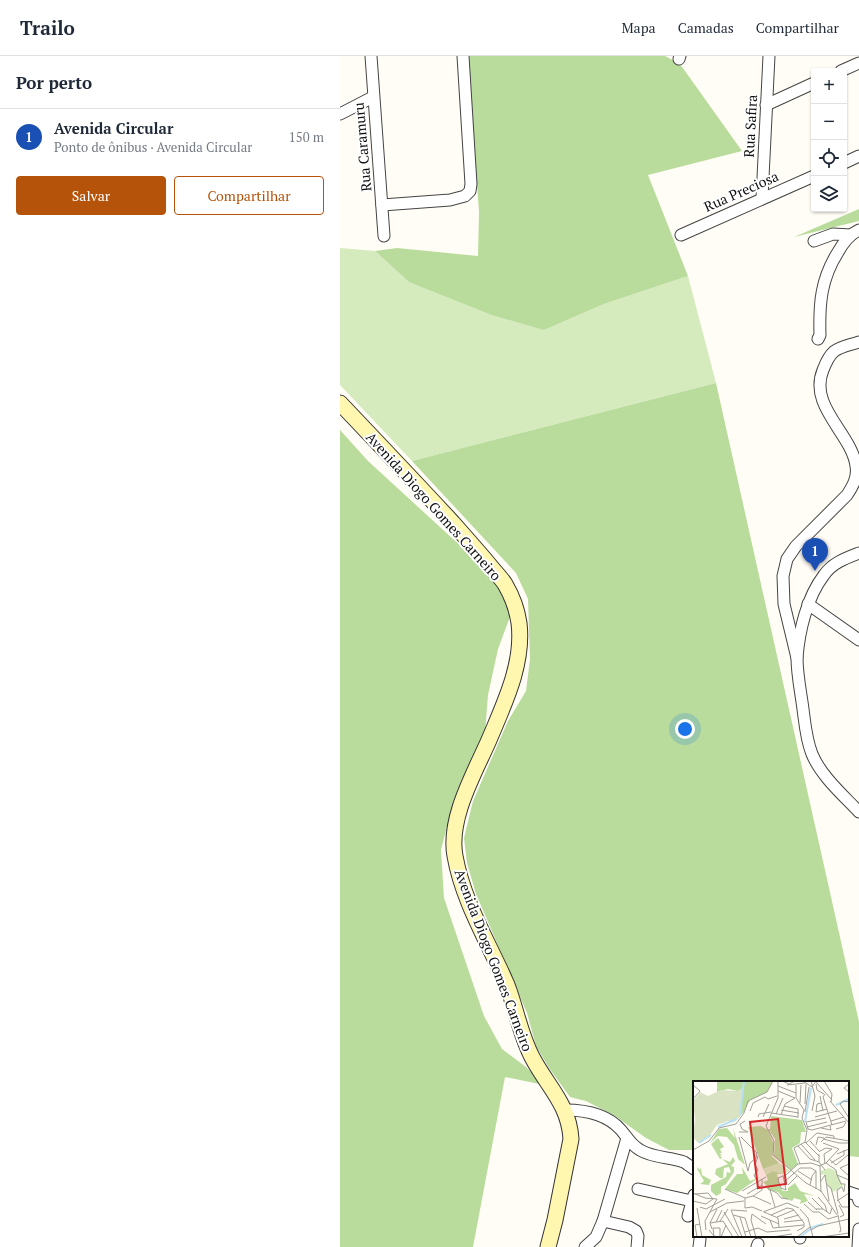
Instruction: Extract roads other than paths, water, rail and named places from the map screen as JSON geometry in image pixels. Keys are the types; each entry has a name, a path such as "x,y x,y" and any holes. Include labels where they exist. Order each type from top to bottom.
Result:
{"street":[{"name":"Rua Caramuru","path":"371,56 384,236"},
{"path":"382,205 454,199 465,196 470,191 471,184 463,56"},
{"name":"Rua Safira","path":"762,198 769,56"},
{"path":"847,68 859,63"},
{"path":"766,105 811,84"},
{"path":"340,114 373,97"},
{"path":"847,162 859,156"},
{"name":"Rua Preciosa","path":"681,235 811,177"},
{"path":"814,241 833,234 855,233"},
{"path":"818,339 820,335 820,304 822,287 830,266 842,245 855,233"},
{"path":"859,342 836,349 827,358 820,377 822,399 829,414 854,456 856,477 853,486 847,495 796,546 787,559 783,576 784,604 797,658 807,736 812,754 820,769 859,812"},
{"name":"Avenida Diogo Gomes Carneiro","path":"340,403 481,554 505,583 517,608 520,626 520,640 514,678 458,811 453,838 455,855 465,893 507,987 526,1045 539,1069 565,1110 570,1126 571,1139 548,1247"},
{"path":"797,658 803,623 808,604 815,589 824,574 838,562 859,553"},
{"path":"808,604 859,640"},
{"path":"565,1110 580,1110 606,1119 616,1125 639,1150 652,1156 684,1162 693,1168"},
{"path":"585,1247 596,1237 603,1221 627,1138"},
{"path":"638,1189 693,1198 688,1216"},
{"path":"849,1192 856,1195 859,1201"},
{"path":"603,1221 629,1227 636,1231 638,1236 637,1247"},
{"path":"858,1247 859,1229"}],"place":[{"name":"Avenida Circular","path":"815,571"}]}
